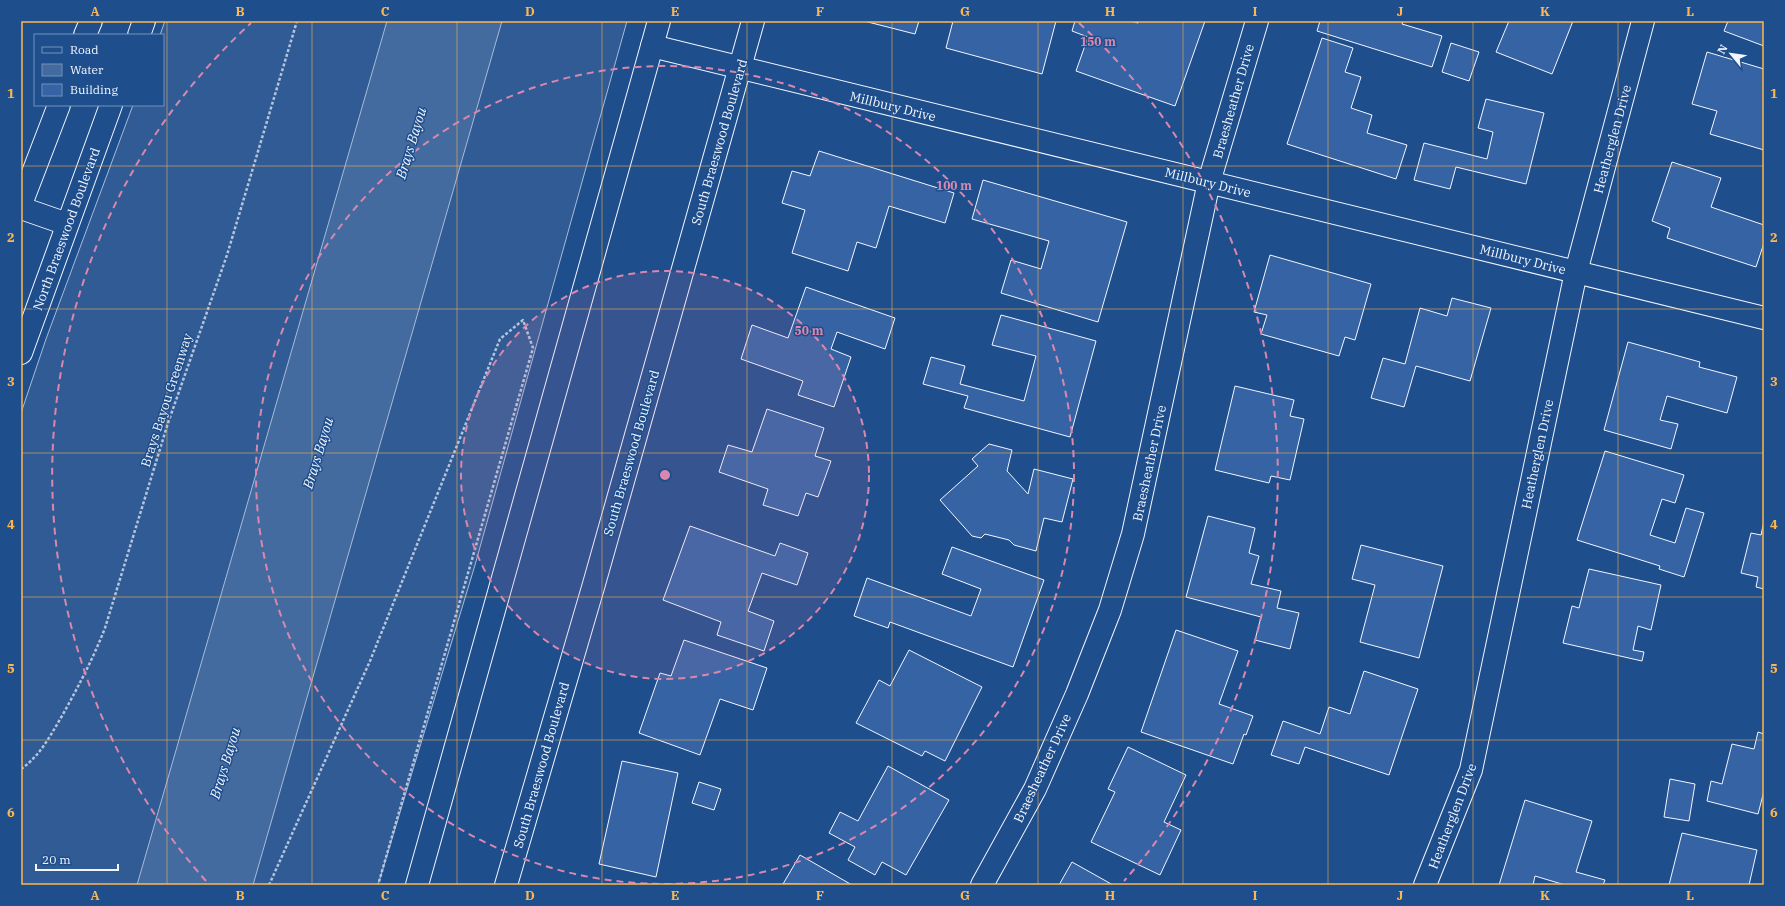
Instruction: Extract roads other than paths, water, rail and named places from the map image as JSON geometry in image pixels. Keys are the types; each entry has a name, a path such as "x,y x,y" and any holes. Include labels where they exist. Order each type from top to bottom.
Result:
{"street":[{"path":"85,34 91,21"},
{"path":"139,34 144,21"},
{"path":"417,885 659,21"},
{"name":"South Braeswood Boulevard","path":"506,885 598,568 753,21"},
{"name":"Braesheather Drive","path":"982,885 1035,789 1077,694 1110,610 1133,534 1209,182 1257,21"},
{"name":"Heatherglen Drive","path":"1425,885 1471,770 1576,272 1643,21"},
{"name":"Millbury Drive","path":"652,46 739,69 1764,318"},
{"path":"21,204 59,106"},
{"name":"North Braeswood Boulevard","path":"21,353 111,106"},
{"path":"21,208 67,224"}],"water":[{"name":"Brays Bayou","path":"387,21 502,21 253,885 137,885"}]}
